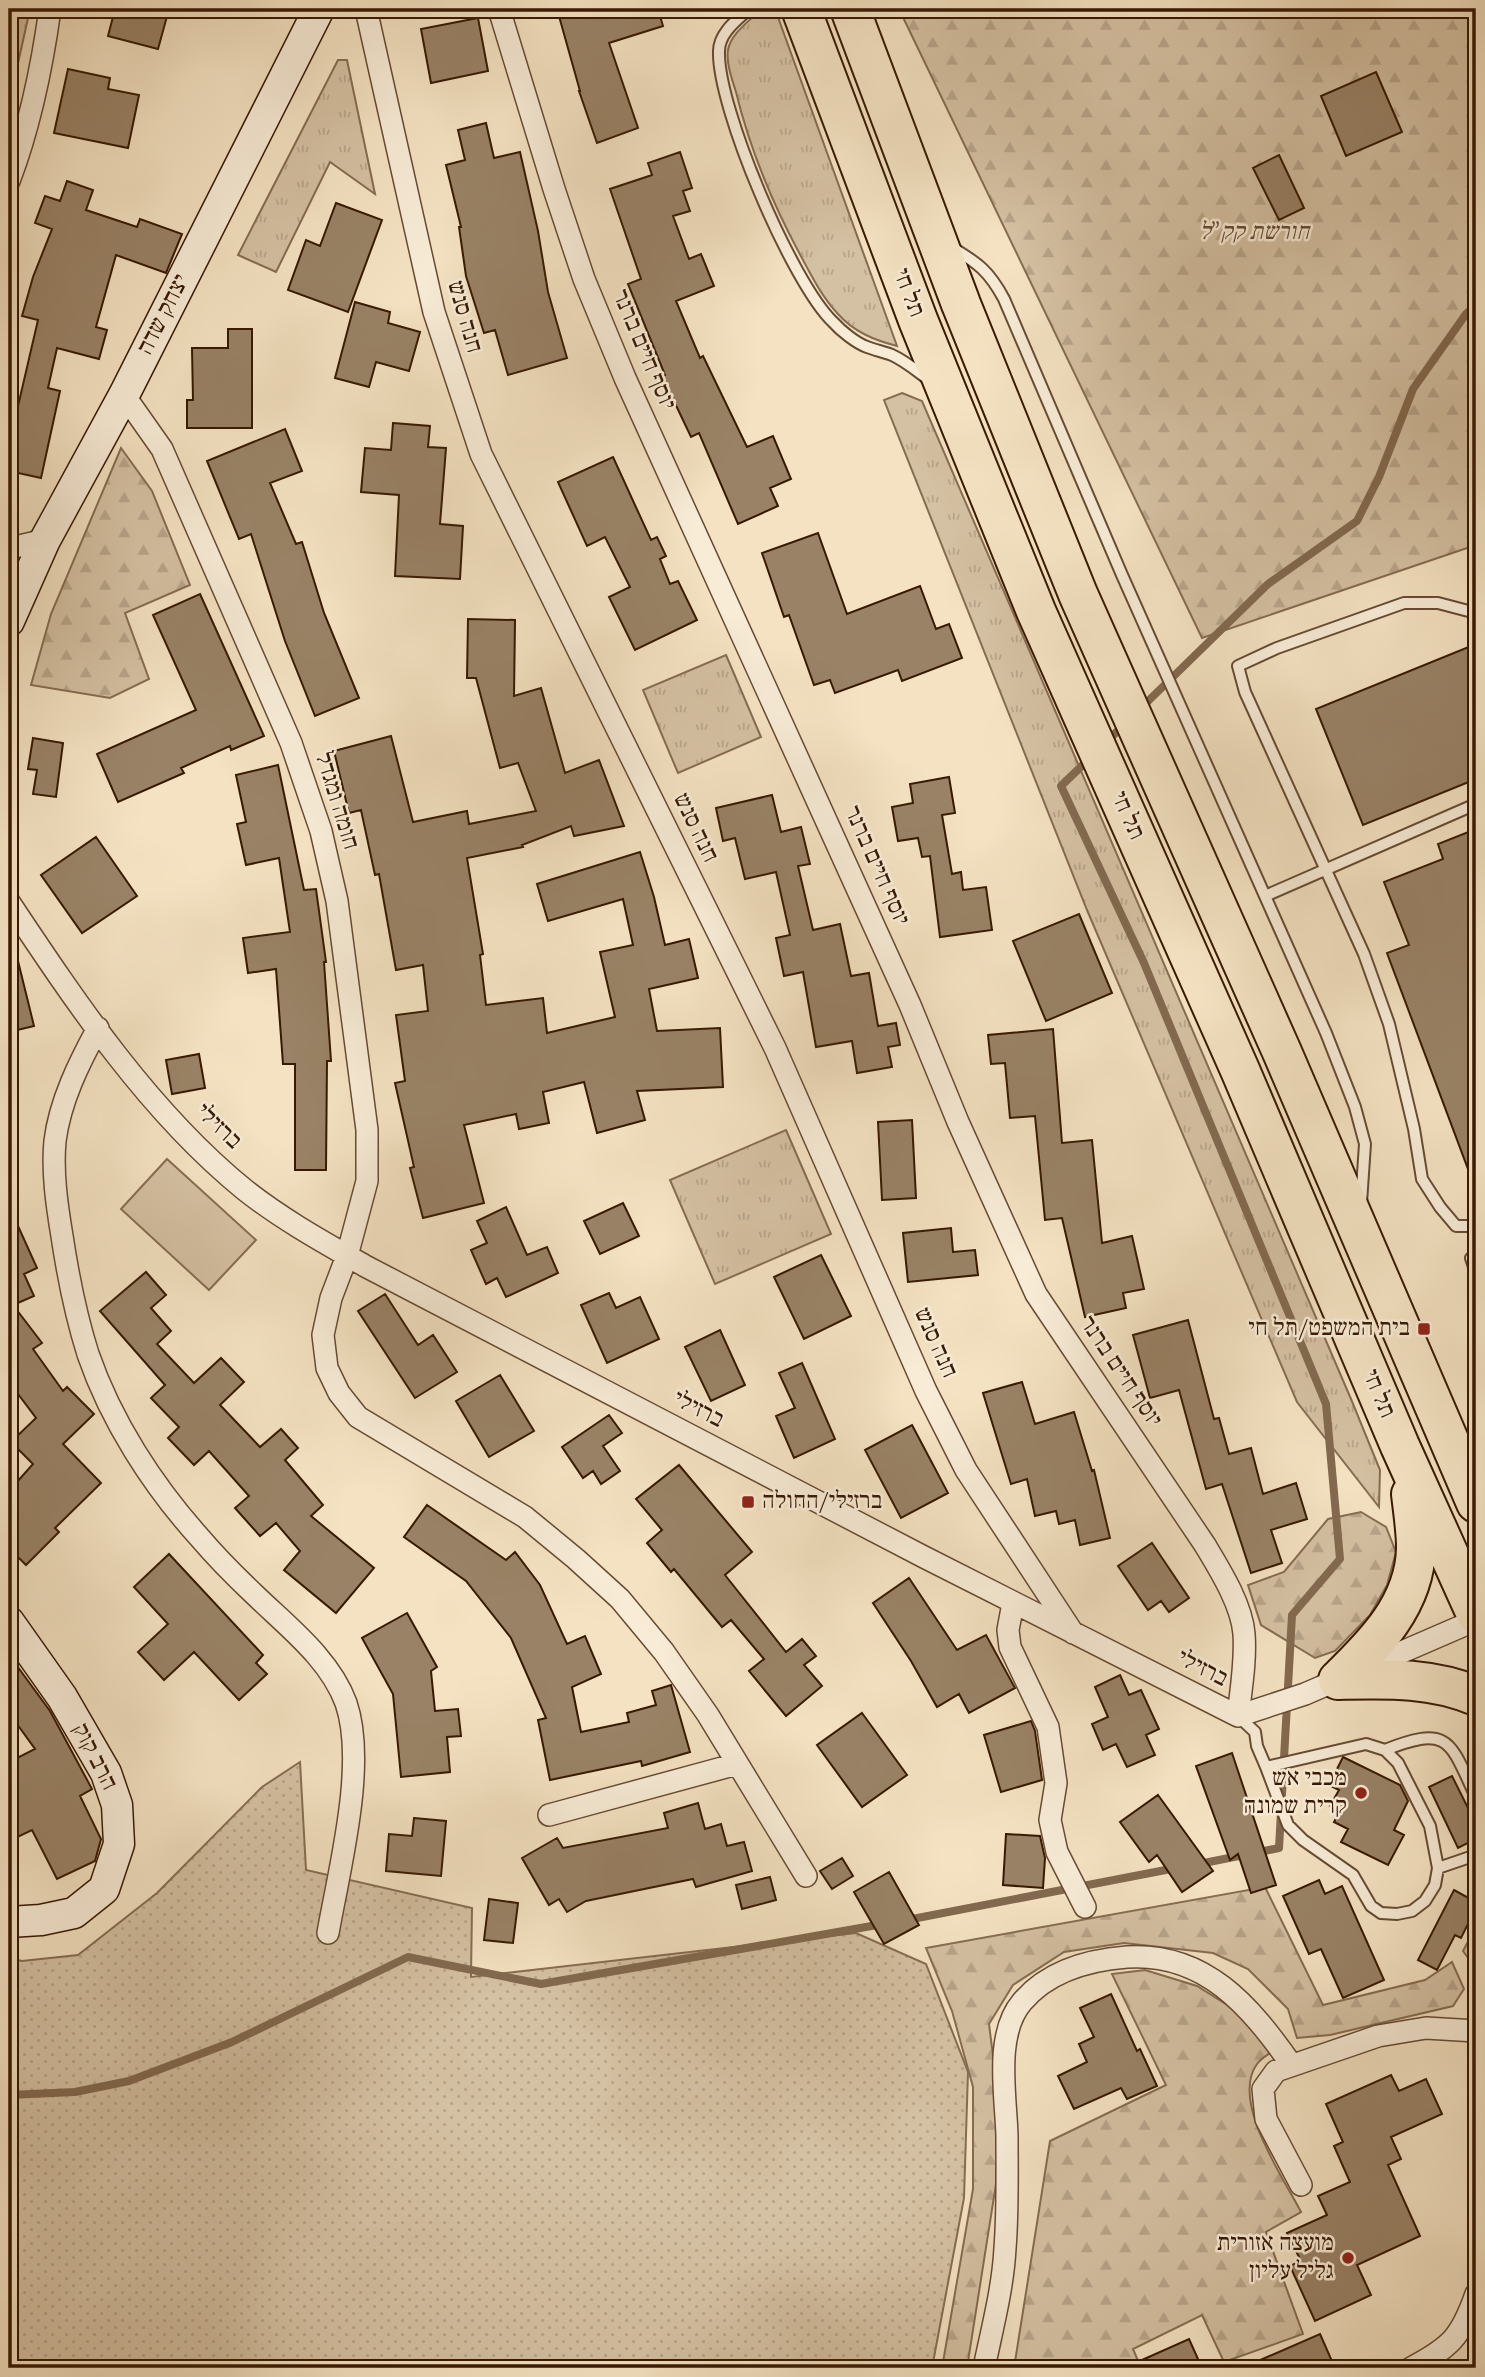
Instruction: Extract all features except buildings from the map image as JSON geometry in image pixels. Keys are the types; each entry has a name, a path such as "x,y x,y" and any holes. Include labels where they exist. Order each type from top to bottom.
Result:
{"highway":[{"name":"תל חי","path":"801,9 947,392 1036,611 1235,1058 1476,1617"},
{"name":"תל חי","path":"850,9 936,237 1078,594 1282,1052 1476,1503"},
{"path":"1442,1427 1476,1461"},
{"path":"1338,1680 1378,1640 1397,1612 1410,1581 1416,1550 1408,1464"},
{"path":"1338,1680 1431,1681 1476,1696"}],"street":[{"path":"9,181 19,154 43,61 50,9"},
{"name":"יצחק שדה","path":"9,621 45,540 124,395 319,9"},
{"name":"חנה סנש","path":"366,9 434,312 481,454 775,1048 926,1391 966,1470 1073,1633"},
{"name":"יוסף חיים ברנר","path":"499,9 584,279 910,1005 1006,1230 1036,1294 1205,1545 1229,1587 1244,1632 1238,1716"},
{"name":"חומה ומגדל","path":"124,395 162,449 291,743 321,831 337,901 367,1130 367,1181 348,1256 331,1298 323,1335 327,1368 338,1393 358,1417 525,1517 620,1599 664,1652 708,1715 806,1876"},
{"path":"9,544 15,547 45,540"},
{"name":"ברזילי","path":"9,902 98,1028 176,1124 245,1189 298,1228 1013,1603 1238,1716 1305,1694 1476,1617"},
{"path":"98,1028 67,1093 55,1141 57,1206 68,1278 89,1355 117,1419 158,1488 199,1538 301,1639 328,1670 346,1704 352,1741 353,1783 328,1933"},
{"path":"1013,1603 1008,1630 1010,1647 1048,1727 1056,1783 1050,1820 1052,1831 1058,1852 1085,1907"},
{"name":"הרב קוק","path":"9,1622 62,1697 106,1773 117,1805 119,1844 104,1889 74,1913 41,1920 9,1922"},
{"path":"549,1815 737,1764"},
{"path":"984,2368 1005,2250 1007,2177 1003,2070 1009,2026 1021,2003 1045,1980 1082,1964 1127,1957 1164,1958 1206,1974 1244,2004 1291,2064"},
{"path":"1301,2185 1266,2119 1263,2089 1276,2071 1378,2036 1426,2028 1476,2031"},
{"path":"1412,2368 1452,2343 1468,2319 1476,2294"}],"lane":[{"path":"749,9 727,29 719,48 721,71 734,125 783,244 812,297 832,322 863,346 893,355 947,392"},
{"path":"936,237 973,260 992,277 1004,299 1122,575 1326,1033 1355,1107 1365,1144 1359,1230"},
{"path":"1476,613 1438,603 1404,603 1277,648 1238,666 1245,692 1364,954 1389,1024 1414,1129 1422,1179 1440,1207 1457,1226 1476,1226"},
{"path":"1265,897 1476,804"},
{"path":"1476,1256 1471,1258 1476,1272"},
{"path":"1238,1716 1255,1732 1258,1746 1288,1825 1303,1840 1353,1875 1371,1906 1381,1913 1412,1911 1425,1901 1435,1885 1438,1868 1430,1826 1398,1763 1385,1750 1366,1744 1266,1767"},
{"path":"1385,1750 1414,1738 1435,1738 1448,1744 1455,1751 1476,1797"},
{"path":"1438,1868 1476,1855"}],"green space":[{"path":"9,9 30,9 9,104"},
{"path":"761,9 775,9 897,346 858,330 833,308 792,240 764,178 748,135 728,55 733,38"},
{"name":"חורשת קק\"ל","path":"899,9 1476,9 1476,545 1202,638"},
{"path":"338,60 347,60 375,194 330,162 276,272 238,255"},
{"path":"902,393 922,401 1351,1399 1380,1470 1379,1507 1297,1402 1087,910 884,400"},
{"path":"121,448 152,491 190,585 125,613 149,679 110,698 31,685 51,614"},
{"path":"726,655 761,737 678,773 643,690"},
{"path":"786,1130 831,1234 715,1284 670,1180"},
{"path":"167,1159 256,1240 209,1290 121,1209"},
{"path":"1361,1512 1386,1527 1396,1552 1387,1585 1370,1615 1335,1651 1315,1658 1261,1625 1248,1585 1284,1572 1328,1519"},
{"path":"300,1762 306,1870 472,1908 471,1977 856,1933 926,1964 968,2072 964,2198 932,2368 9,2368 9,1958 22,1961 78,1955 157,1893 262,1787"},
{"path":"1265,1887 1323,2005 1425,1980 1452,1962 1464,1989 1453,2006 1330,2035 1297,2038 1288,2009 1248,1969 1213,1953 1124,1943 1064,1952 1013,1985 989,2024 998,2095 996,2184 967,2368 942,2368 973,2189 973,2087 952,2011 926,1948"},
{"path":"1476,1927 1476,1969 1463,1951"},
{"path":"1145,1970 1197,1986 1240,2013 1274,2050 1257,2064 1250,2080 1250,2098 1262,2139 1301,2212 1266,2232 1303,2334 1224,2362 1202,2315 1133,2349 1141,2368 1014,2368 1050,2141 1166,2085 1112,1974"}],"waterway":[{"path":"1140,709 1268,584 1357,521 1379,477 1413,389 1466,314 1476,305"},
{"path":"1105,743 1126,723"},
{"path":"1091,757 1061,786 1144,963 1326,1404 1340,1559 1292,1615 1279,1848 1199,1864"},
{"path":"907,1920 1176,1868"},
{"path":"9,2095 75,2092 129,2081 232,2042 408,1957 541,1984 883,1924"}],"place":[{"name":"בית המשפט/תל חי","path":"1424,1329"},
{"name":"ברזילי/החולה","path":"748,1502"},
{"name":"מכבי אש קרית שמונה","path":"1361,1793"},
{"name":"מועצה אזורית גליל עליון","path":"1348,2258"}]}
